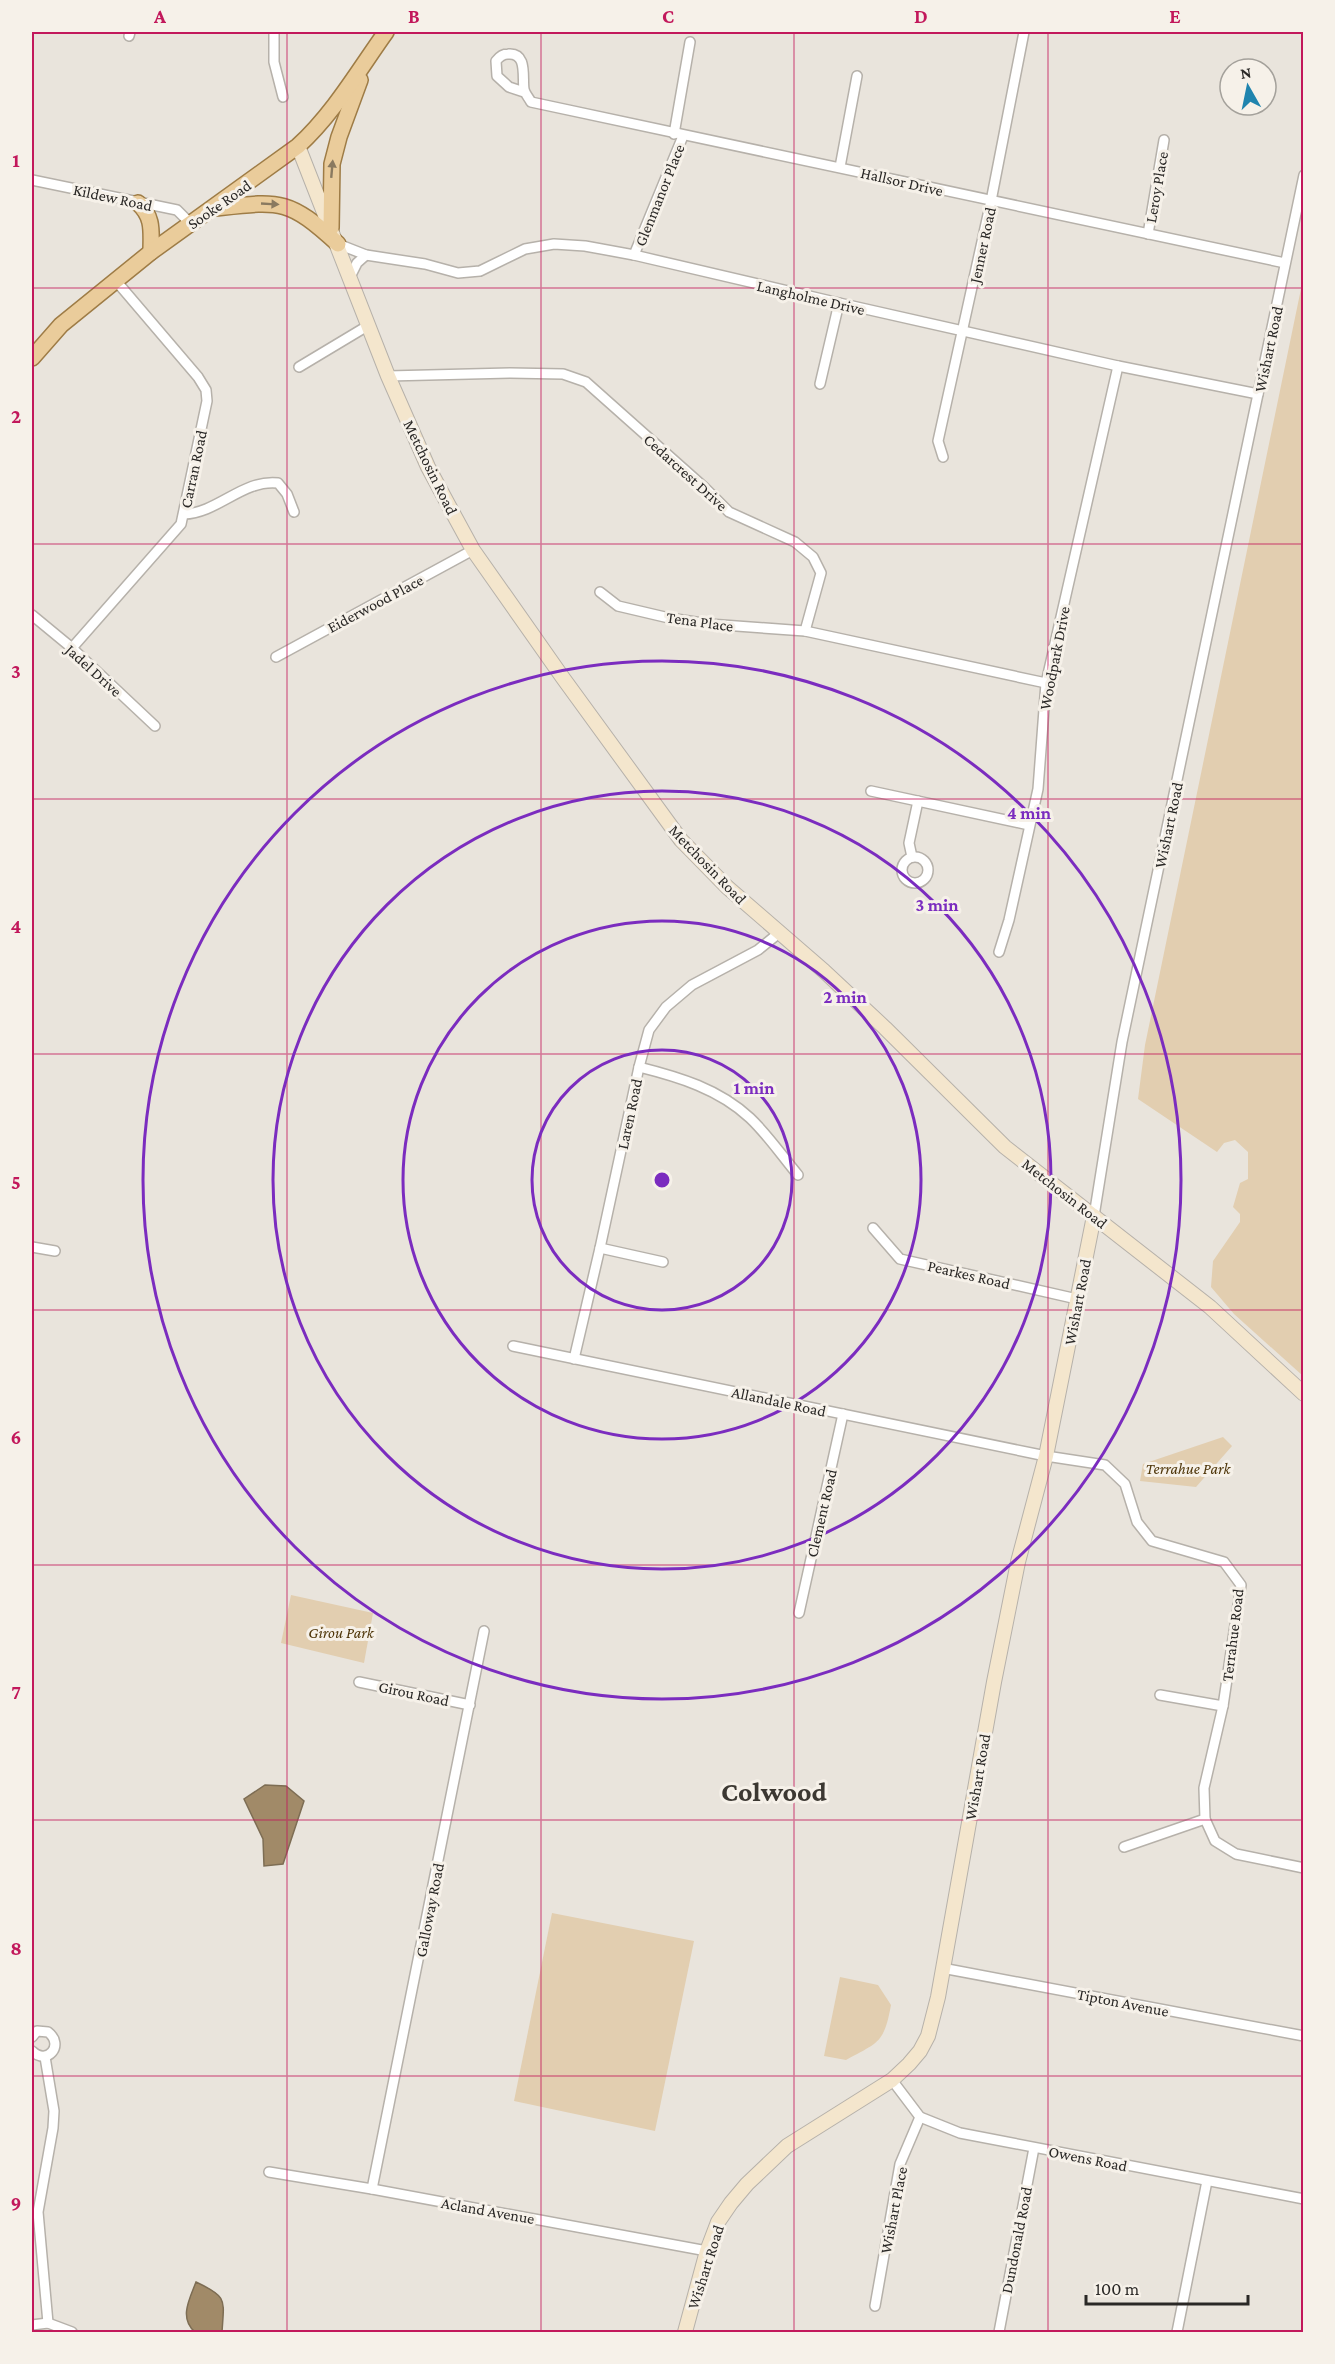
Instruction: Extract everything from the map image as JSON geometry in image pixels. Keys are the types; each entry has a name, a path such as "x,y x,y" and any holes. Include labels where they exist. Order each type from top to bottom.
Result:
{"main road":[{"name":"Sooke Road","path":"32,358 61,325 117,282 151,252 298,146 318,128 386,32"},
{"path":"331,228 332,164 339,137 370,55"},
{"name":"Metchosin Road","path":"298,146 388,376 428,467 473,550 681,840 727,887 878,1021 1005,1147 1210,1307 1304,1394"},
{"path":"212,208 273,202 302,214 338,244"},
{"path":"138,203 148,213 151,220 151,252"},
{"name":"Wishart Road","path":"685,2332 707,2250 718,2222 747,2184 787,2146 892,2080 920,2051 928,2036 1018,1562 1046,1456 1094,1216"}],"street":[{"path":"274,32 274,62 284,97"},
{"name":"Jenner Road","path":"943,457 939,441 991,201 1024,32"},
{"name":"Glenmanor Place","path":"634,255 679,135 690,42"},
{"path":"840,167 856,76"},
{"name":"Hallsor Drive","path":"524,92 531,102 1285,263"},
{"name":"Leroy Place","path":"1148,234 1164,140"},
{"name":"Wishart Road","path":"1094,1216 1126,1025 1304,176"},
{"name":"Kildew Road","path":"32,180 177,210 190,223"},
{"name":"Langholme Drive","path":"338,244 366,255 426,264 458,273 480,271 525,249 554,244 585,246 634,255 1118,366 1258,394"},
{"path":"350,277 357,263 366,255"},
{"name":"Carran Road","path":"72,648 181,524 207,401 206,390 198,377 117,282"},
{"path":"820,384 839,303"},
{"path":"299,367 369,325"},
{"name":"Woodpark Drive","path":"999,952 1009,920 1038,789 1046,684 1118,366"},
{"name":"Cedarcrest Drive","path":"388,376 563,374 586,382 729,512 795,542 813,557 821,573 805,631"},
{"path":"184,514 196,513 253,485 266,482 278,483 287,494 294,512"},
{"name":"Eiderwood Place","path":"276,657 473,550"},
{"name":"Tena Place","path":"600,592 618,606 669,618 709,624 805,631"},
{"name":"Jadel Drive","path":"32,615 72,648 155,726"},
{"path":"805,631 1046,684"},
{"path":"872,791 1029,825"},
{"path":"912,857 909,843 918,801"},
{"name":"Laren Road","path":"574,1359 649,1030 666,1007 692,985 758,950 779,933"},
{"path":"639,1067 690,1080 724,1099 750,1118 798,1175"},
{"name":"Pearkes Road","path":"873,1228 900,1259 1077,1299"},
{"path":"32,1246 55,1251"},
{"path":"600,1248 663,1262"},
{"name":"Allandale Road","path":"513,1346 1046,1456"},
{"name":"Clement Road","path":"799,1613 843,1414"},
{"name":"Terrahue Road","path":"1046,1456 1106,1465 1125,1484 1137,1522 1152,1541 1224,1562 1236,1577 1241,1585 1223,1706 1204,1788 1205,1819 1215,1841 1236,1854 1304,1868"},
{"name":"Galloway Road","path":"372,2188 484,1631"},
{"name":"Girou Road","path":"359,1682 470,1705"},
{"path":"1160,1695 1223,1706"},
{"path":"1125,1847 1205,1819"},
{"name":"Tipton Avenue","path":"942,1968 1304,2036"},
{"path":"32,2037 37,2031 43,2030 52,2035 56,2045 50,2055 45,2057 34,2054 32,2051"},
{"path":"45,2057 53,2101 53,2128 39,2212 48,2323"},
{"path":"892,2080 920,2117"},
{"name":"Owens Road","path":"920,2117 960,2133 1304,2199"},
{"name":"Wishart Place","path":"875,2306 900,2164 920,2117"},
{"name":"Dundonald Road","path":"999,2332 1034,2148"},
{"name":"Acland Avenue","path":"268,2172 372,2188 707,2250"},
{"path":"1177,2332 1207,2181"},
{"path":"32,2325 48,2323 72,2332"}],"green space":[{"path":"1303,279 1303,1376 1234,1314 1211,1287 1213,1261 1240,1222 1240,1214 1233,1207 1240,1183 1248,1179 1248,1152 1235,1140 1224,1143 1217,1152 1138,1099 1145,1045"},
{"name":"Terrahue Park","path":"1223,1437 1232,1446 1196,1487 1140,1481 1143,1464"},
{"name":"Girou Park","path":"291,1595 373,1613 364,1663 281,1643"},
{"path":"552,1913 694,1941 655,2131 514,2101"},
{"path":"840,1977 878,1985 891,2005 886,2027 878,2040 846,2060 824,2056"}],"shaded area":[{"path":"265,1785 286,1786 304,1801 283,1864 264,1866 263,1839 244,1799"},
{"path":"196,2282 214,2292 222,2300 222,2332 195,2332 190,2327 186,2315"}],"district":[{"name":"Colwood","path":"774,1791"}]}
